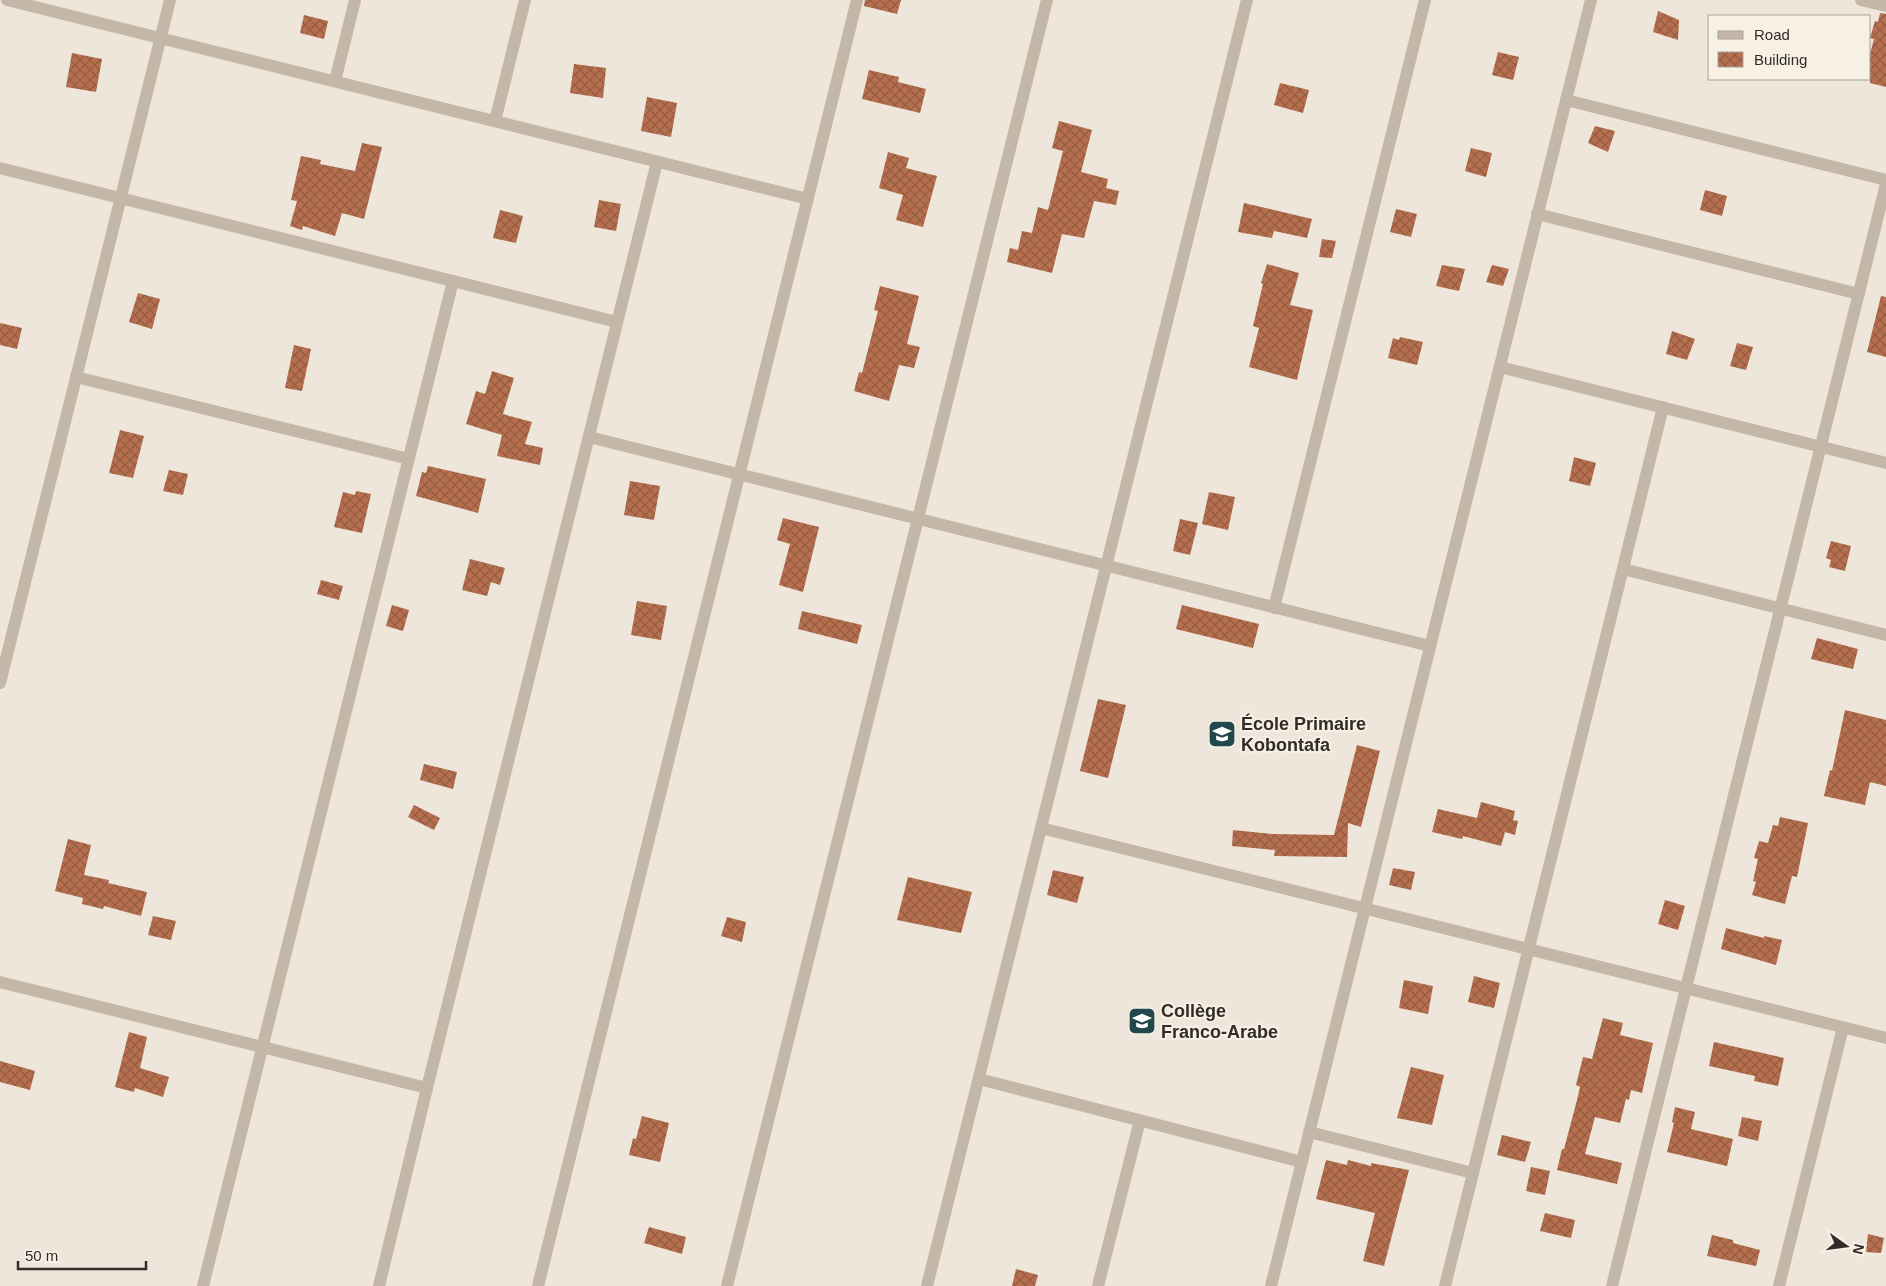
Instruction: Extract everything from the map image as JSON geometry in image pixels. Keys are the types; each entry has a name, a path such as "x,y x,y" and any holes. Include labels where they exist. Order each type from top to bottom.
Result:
{"street":[{"path":"7,0 808,199"},
{"path":"0,683 170,0"},
{"path":"335,82 355,0"},
{"path":"495,121 525,0"},
{"path":"538,1286 857,0"},
{"path":"727,1286 1047,0"},
{"path":"927,1286 1247,0"},
{"path":"1274,608 1426,0"},
{"path":"1271,1286 1591,0"},
{"path":"1861,0 1886,6"},
{"path":"1566,100 1886,180"},
{"path":"380,1286 427,1088 657,162"},
{"path":"0,168 618,322"},
{"path":"1612,1286 1886,184"},
{"path":"1538,214 1859,294"},
{"path":"203,1286 453,281"},
{"path":"1500,367 1886,463"},
{"path":"76,377 408,459"},
{"path":"1445,1286 1663,407"},
{"path":"589,437 1430,646"},
{"path":"1623,569 1886,635"},
{"path":"1041,828 1886,1038"},
{"path":"0,982 427,1088"},
{"path":"1779,1286 1843,1027"},
{"path":"978,1079 1302,1162"},
{"path":"1098,1286 1140,1120"},
{"path":"1310,1132 1473,1173"}],"building":[{"path":"865,0 901,0 897,14 864,6"},
{"path":"1658,11 1679,20 1678,40 1653,32"},
{"path":"1880,13 1886,14 1886,87 1870,83 1871,50 1874,39 1871,38 1871,35 1875,21 1878,22"},
{"path":"304,15 328,21 324,39 300,33"},
{"path":"1498,52 1519,57 1513,80 1492,75"},
{"path":"72,53 102,59 96,92 66,87"},
{"path":"574,64 606,68 603,98 570,93"},
{"path":"869,70 899,77 898,82 926,89 920,113 862,99"},
{"path":"1280,83 1309,90 1303,113 1274,105"},
{"path":"647,97 677,103 671,137 641,131"},
{"path":"1059,121 1092,130 1081,172 1108,179 1106,188 1119,191 1116,205 1094,201 1084,238 1062,234 1052,273 1007,262 1010,248 1018,250 1022,231 1032,233 1038,207 1048,210 1063,151 1052,148"},
{"path":"1595,126 1615,131 1608,152 1588,143"},
{"path":"362,143 382,147 364,219 342,213 335,236 303,226 302,230 290,226 297,201 291,200 301,156 321,160 320,164 355,171"},
{"path":"1471,148 1492,153 1486,177 1465,171"},
{"path":"888,152 909,158 906,168 937,176 923,227 896,220 903,195 879,188"},
{"path":"1705,190 1727,196 1722,216 1700,210"},
{"path":"599,200 621,204 616,231 594,227"},
{"path":"1244,203 1312,219 1307,238 1274,231 1272,238 1238,232"},
{"path":"1396,209 1417,214 1411,237 1390,232"},
{"path":"500,210 523,216 516,243 493,238"},
{"path":"1322,239 1336,241 1332,258 1319,257"},
{"path":"1267,264 1299,273 1290,305 1313,310 1297,380 1249,367 1259,328 1253,326 1263,284 1261,283"},
{"path":"1442,265 1465,269 1459,291 1436,286"},
{"path":"1492,265 1509,269 1503,286 1486,282"},
{"path":"880,286 919,296 907,344 920,347 914,368 899,365 889,401 854,391 859,372 862,373 878,311 874,310"},
{"path":"138,293 160,299 152,329 129,322"},
{"path":"1881,296 1886,297 1886,357 1867,352"},
{"path":"0,323 22,328 17,349 0,345"},
{"path":"1672,331 1695,339 1687,360 1666,354"},
{"path":"1400,337 1423,342 1417,365 1388,358 1393,338 1399,340"},
{"path":"1737,343 1753,347 1746,370 1730,366"},
{"path":"294,345 311,349 302,391 285,388"},
{"path":"492,371 514,378 503,414 532,422 525,444 543,448 540,465 497,456 502,435 466,424 476,391 485,394"},
{"path":"120,430 144,436 133,478 109,473"},
{"path":"1574,457 1596,463 1590,486 1569,481"},
{"path":"428,466 486,479 478,513 416,496 422,472 426,473"},
{"path":"169,470 188,474 183,495 163,491"},
{"path":"630,481 660,486 654,520 624,515"},
{"path":"356,491 371,494 362,533 334,527 343,492 355,495"},
{"path":"1209,492 1235,497 1228,530 1202,524"},
{"path":"783,518 819,527 803,592 779,585 790,544 777,540"},
{"path":"1180,519 1198,523 1190,555 1173,551"},
{"path":"1831,541 1851,546 1845,571 1829,567 1831,560 1826,558"},
{"path":"470,559 505,568 500,585 491,582 487,596 462,590"},
{"path":"321,580 343,586 339,600 317,594"},
{"path":"637,601 667,606 661,640 631,635"},
{"path":"392,605 409,610 403,631 386,626"},
{"path":"1182,605 1259,624 1253,648 1176,629"},
{"path":"802,611 862,625 857,644 798,629"},
{"path":"1817,638 1858,649 1853,669 1811,659"},
{"path":"1098,699 1126,705 1108,778 1080,771"},
{"path":"1845,710 1886,720 1886,786 1870,782 1865,805 1824,796 1830,770 1832,771"},
{"path":"1357,745 1380,751 1361,827 1348,823 1347,857 1274,856 1275,850 1232,846 1233,830 1273,834 1334,835"},
{"path":"424,764 457,772 453,789 420,780"},
{"path":"1481,802 1515,811 1513,820 1518,821 1515,835 1505,832 1501,846 1463,836 1462,839 1432,832 1438,809 1477,818"},
{"path":"414,805 440,818 434,830 408,817"},
{"path":"1780,817 1808,823 1797,877 1792,876 1785,904 1752,895 1756,882 1753,881 1758,859 1754,858 1759,841 1768,843 1773,825 1778,826"},
{"path":"68,839 91,845 84,875 109,880 108,883 147,892 141,916 104,906 103,909 82,904 83,898 55,891"},
{"path":"1393,868 1415,872 1411,890 1389,885"},
{"path":"1053,870 1084,877 1077,903 1047,895"},
{"path":"908,877 972,892 961,933 897,920"},
{"path":"1665,900 1685,906 1678,930 1658,924"},
{"path":"153,916 176,921 171,940 148,935"},
{"path":"727,917 746,922 742,942 721,936"},
{"path":"1726,928 1764,938 1764,936 1782,940 1776,965 1721,949"},
{"path":"1474,976 1500,983 1494,1008 1468,1002"},
{"path":"1404,980 1433,986 1428,1014 1399,1008"},
{"path":"1603,1018 1623,1023 1620,1035 1653,1043 1642,1093 1631,1090 1629,1100 1626,1099 1620,1123 1595,1117 1585,1154 1622,1163 1617,1184 1557,1170 1580,1087 1576,1085 1583,1057 1592,1059"},
{"path":"129,1032 147,1037 140,1068 169,1077 163,1097 135,1088 134,1092 115,1087"},
{"path":"1714,1042 1784,1058 1778,1086 1754,1081 1755,1076 1709,1066"},
{"path":"0,1061 35,1071 30,1090 0,1082"},
{"path":"1411,1067 1444,1075 1432,1125 1397,1118"},
{"path":"1675,1107 1695,1112 1691,1129 1733,1139 1727,1166 1667,1152 1674,1123 1672,1122"},
{"path":"642,1116 669,1123 660,1162 629,1155 633,1138 636,1139"},
{"path":"1742,1117 1762,1121 1758,1141 1738,1136"},
{"path":"1502,1135 1531,1142 1525,1162 1497,1155"},
{"path":"1326,1160 1347,1165 1348,1160 1371,1166 1371,1163 1409,1170 1384,1266 1363,1261 1375,1213 1316,1199"},
{"path":"1531,1167 1550,1171 1545,1195 1526,1191"},
{"path":"1545,1213 1575,1220 1571,1238 1540,1231"},
{"path":"649,1227 686,1237 682,1254 644,1243"},
{"path":"1868,1234 1884,1238 1881,1253 1866,1252"},
{"path":"1712,1235 1760,1250 1756,1266 1707,1256"},
{"path":"1016,1269 1038,1275 1035,1286 1012,1286"}],"place":[{"name":"École Primaire Kobontafa","path":"1222,734"},
{"name":"Collège Franco-Arabe","path":"1142,1021"}]}
